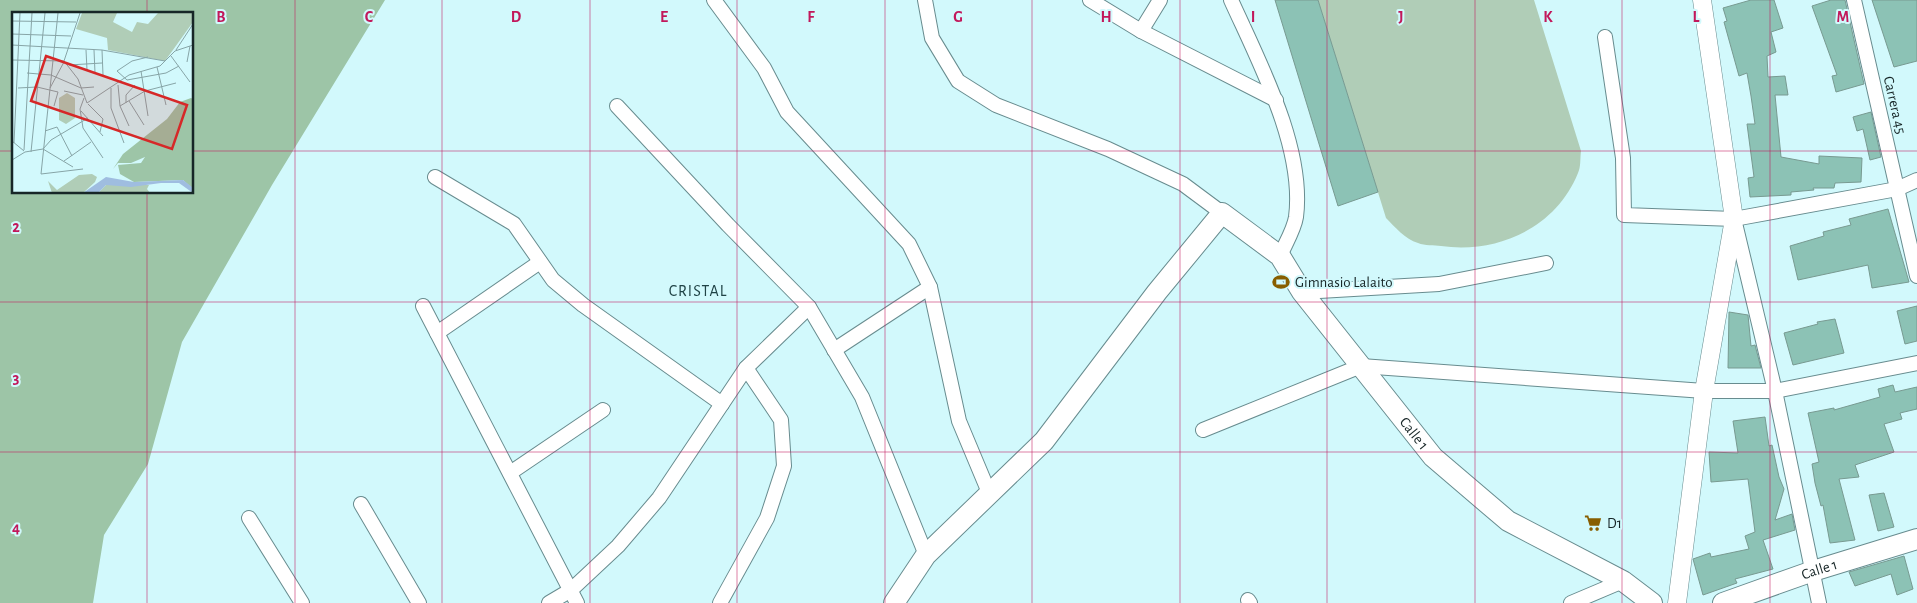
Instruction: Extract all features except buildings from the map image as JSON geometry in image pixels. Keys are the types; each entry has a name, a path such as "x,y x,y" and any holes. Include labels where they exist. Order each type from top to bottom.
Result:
{"main road":[{"name":"Calle 1","path":"1222,213 1280,256 1302,292 1433,457 1508,521 1623,581 1652,603"},
{"path":"894,603 926,555 1044,441 1157,292 1222,213"},
{"name":"Calle 1","path":"1724,603 1813,571 1917,539"}],"street":[{"path":"714,0 764,68 787,112 909,244 930,287 959,421 990,495"},
{"path":"925,0 932,38 958,82 996,104 1108,149 1183,184 1222,213"},
{"path":"1090,0 1141,31 1276,100"},
{"path":"1141,31 1160,0"},
{"path":"1232,0 1276,100 1297,183 1295,219 1280,256"},
{"path":"1702,0 1734,219 1776,391 1819,603"},
{"name":"Carrera 45","path":"1854,0 1917,276"},
{"path":"1605,38 1623,158 1624,215 1734,219 1898,189 1917,180"},
{"path":"617,106 728,225 809,307 862,397 926,555"},
{"path":"435,177 514,224 553,280 583,305 722,404"},
{"path":"1677,603 1704,391 1734,219"},
{"path":"437,333 540,262"},
{"path":"1302,292 1439,284 1546,264"},
{"path":"834,350 930,287"},
{"path":"423,306 577,603"},
{"path":"549,603 571,590 618,546 659,498 746,368 809,307"},
{"path":"1203,430 1361,366 1704,391 1776,391 1917,363"},
{"path":"720,603 767,518 784,466 781,420 746,368"},
{"path":"510,473 603,410"},
{"path":"361,504 419,603"},
{"path":"248,518 302,603"},
{"path":"1571,603 1623,581"}],"green space":[{"path":"0,0 385,0 272,185 182,342 148,464 104,535 93,603 0,603"},
{"path":"1318,0 1534,0 1581,151 1578,173 1568,192 1555,209 1540,222 1522,233 1503,241 1483,246 1424,245 1409,239 1400,232 1386,218"}],"place":[{"name":"Gimnasio Lalaito","path":"1281,282"},
{"name":"D1","path":"1593,523"}],"district":[{"name":"CRISTAL","path":"698,290"}]}
